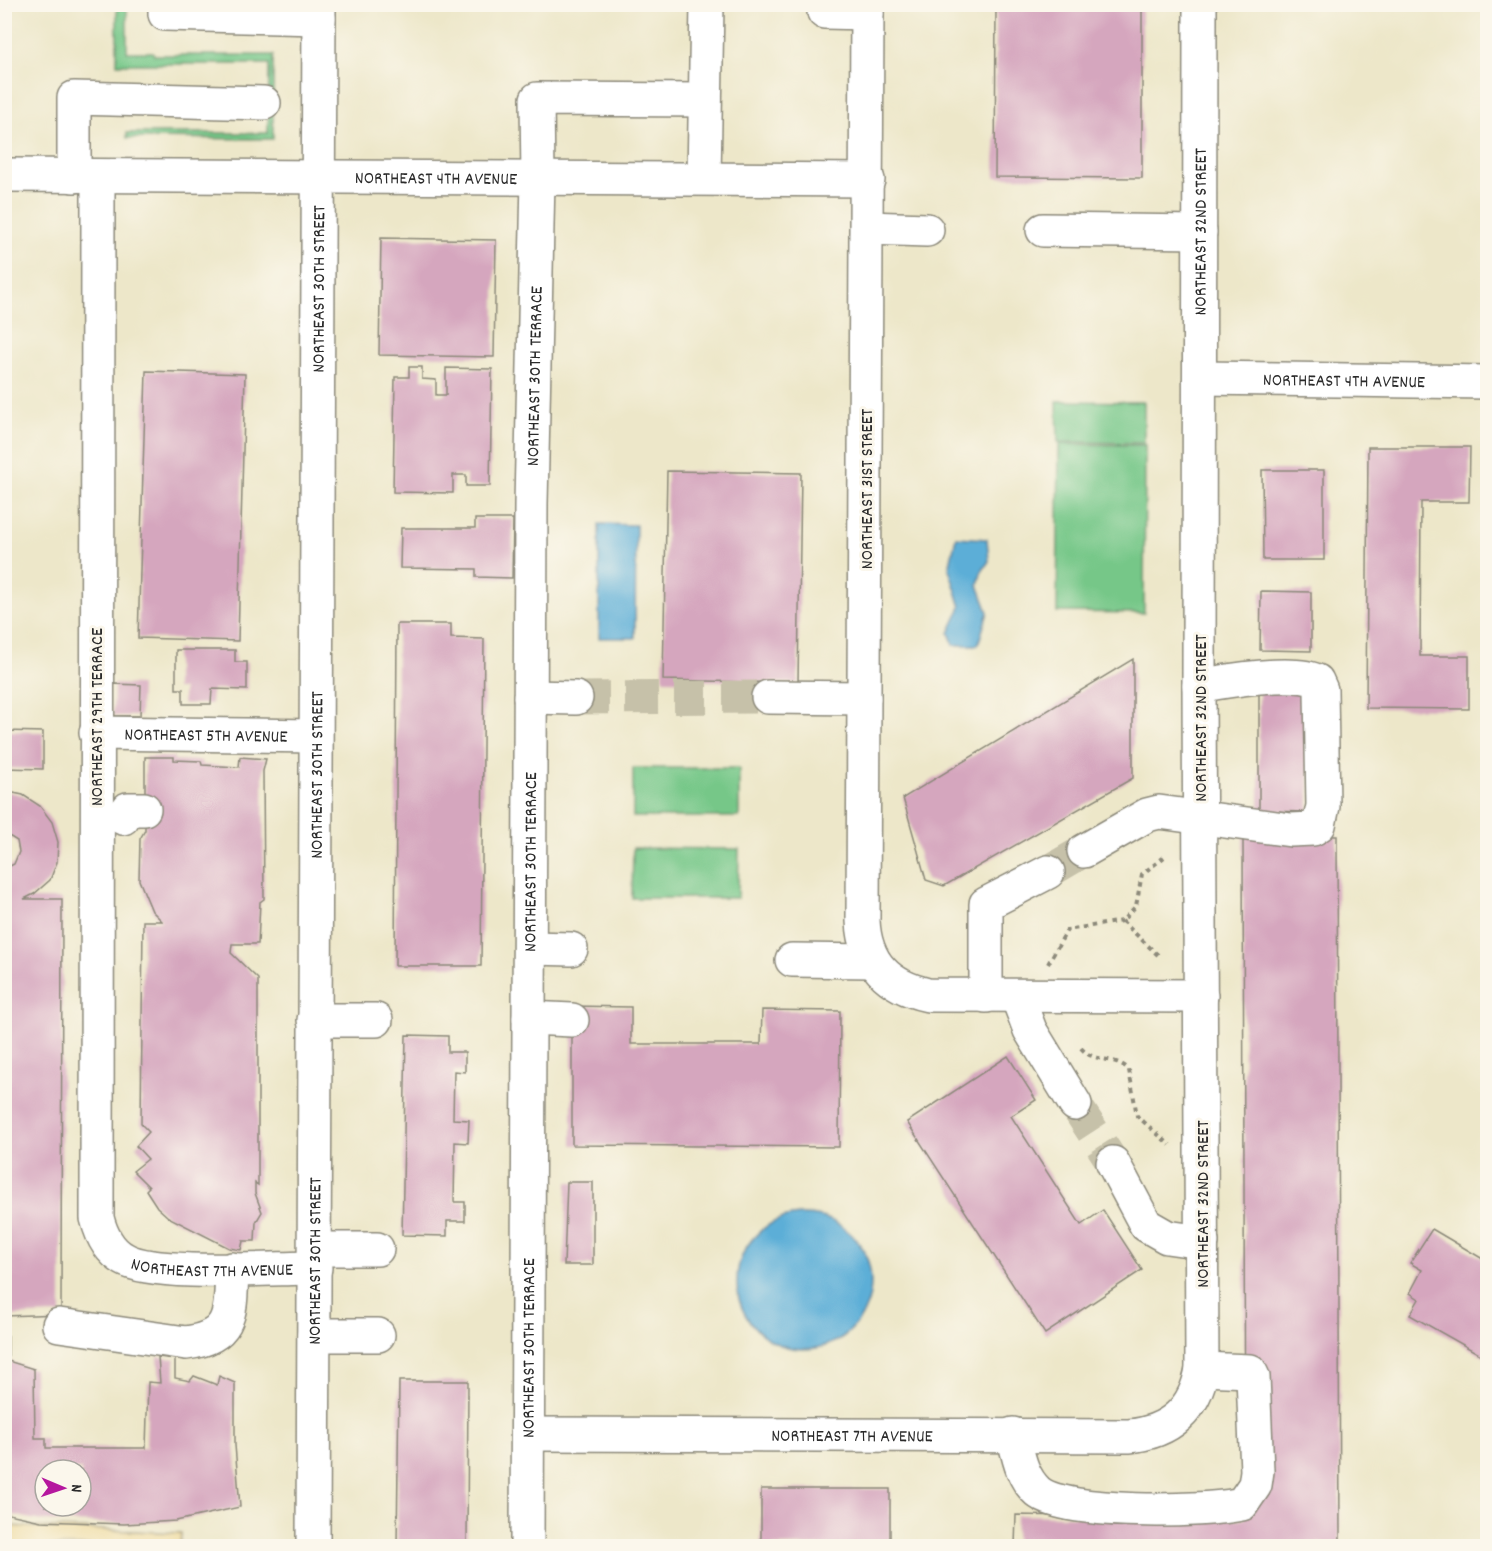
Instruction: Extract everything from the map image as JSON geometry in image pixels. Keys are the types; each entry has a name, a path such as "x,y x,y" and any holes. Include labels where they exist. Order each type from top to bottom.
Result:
{"street":[{"path":"704,178 707,4"},
{"name":"NORTHEAST 32ND STREET","path":"1173,1422 1190,1406 1196,1395 1202,1369 1199,686 1200,4"},
{"path":"165,9 319,11"},
{"path":"824,12 867,9"},
{"name":"NORTHEAST 31ST STREET","path":"867,9 863,921 865,942 876,966"},
{"name":"NORTHEAST 30TH STREET","path":"313,1546 319,11"},
{"name":"NORTHEAST 29TH TERRACE","path":"114,1253 100,1231 96,1202 127,818 96,733 86,176 74,98 264,103"},
{"name":"NORTHEAST 30TH TERRACE","path":"527,1546 531,504 538,179 537,99 705,100"},
{"name":"NORTHEAST 4TH AVENUE","path":"4,176 868,180"},
{"path":"867,228 927,230"},
{"path":"1043,230 1200,232"},
{"name":"NORTHEAST 4TH AVENUE","path":"1200,378 1488,382"},
{"path":"1084,851 1147,815 1159,812 1291,830 1313,830 1319,825 1323,806 1321,690 1317,681 1304,675 1228,680 1199,686"},
{"path":"530,697 576,698"},
{"path":"768,697 864,698"},
{"name":"NORTHEAST 5TH AVENUE","path":"96,733 315,736"},
{"path":"1048,873 986,904 1001,996 1029,1030 1075,1104"},
{"path":"531,948 571,949"},
{"path":"792,960 876,966 894,982 918,993 1001,996 1201,996"},
{"path":"529,1018 572,1020"},
{"path":"314,1020 376,1020"},
{"path":"1113,1163 1146,1225 1167,1237 1202,1242"},
{"name":"NORTHEAST 7TH AVENUE","path":"114,1253 133,1263 155,1268 232,1269 376,1249"},
{"path":"58,1325 186,1343 204,1341 217,1334 226,1323 230,1308 232,1269"},
{"path":"314,1335 378,1335"},
{"path":"1013,1434 1020,1464 1027,1478 1038,1491 1052,1500 1087,1508 1132,1509 1242,1504 1255,1485 1257,1471 1253,1377 1250,1371 1242,1369 1202,1369"},
{"name":"NORTHEAST 7TH AVENUE","path":"528,1434 1129,1436 1156,1431 1173,1422"}],"path":[{"path":"1048,965 1067,930 1122,921 1136,906 1142,874 1170,853"},
{"path":"1122,921 1161,958"},
{"path":"1077,1042 1088,1055 1125,1065 1129,1070 1137,1116 1172,1146"}],"green space":[{"path":"117,5 127,5 127,52 153,52 154,55 273,55 273,139 127,138 127,133 268,133 269,64 117,64"},
{"path":"1057,401 1144,402 1144,443 1058,442"},
{"path":"1059,444 1145,445 1144,613 1057,612"},
{"path":"633,768 739,768 739,817 633,817"},
{"path":"633,848 739,849 738,898 632,898"}],"sand":[{"path":"5,1526 181,1533 180,1546 5,1546"}],"water":[{"path":"599,524 636,525 635,638 599,638"},
{"path":"956,537 987,539 989,561 981,573 978,585 988,612 978,645 954,645 949,633 961,607 949,569"},
{"path":"804,1215 830,1220 852,1234 866,1256 871,1282 866,1308 852,1330 830,1344 804,1349 778,1344 756,1330 742,1308 737,1282 742,1256 756,1234 778,1220"}],"building":[{"path":"996,4 1142,4 1142,178 995,177"},
{"path":"381,238 496,240 494,357 379,355"},
{"path":"409,367 422,367 422,379 436,380 436,395 446,395 446,368 492,369 490,486 466,486 466,475 453,475 453,493 393,492 395,377 409,377"},
{"path":"146,371 245,374 238,641 138,638"},
{"path":"1368,447 1470,447 1469,502 1421,502 1420,656 1469,656 1469,709 1366,708"},
{"path":"1262,470 1324,470 1324,560 1263,560"},
{"path":"667,471 801,473 798,683 663,680"},
{"path":"475,519 513,519 512,578 476,577 476,569 400,568 401,528 475,528"},
{"path":"1261,591 1311,592 1311,651 1260,650"},
{"path":"397,624 451,624 451,638 484,639 481,966 395,966"},
{"path":"176,650 235,650 235,662 247,662 247,690 212,689 211,704 183,704 183,689 176,689"},
{"path":"1133,659 1133,778 944,886 926,880 903,798"},
{"path":"114,684 141,685 140,716 113,716"},
{"path":"1259,684 1309,684 1309,812 1259,811"},
{"path":"4,731 43,732 43,769 4,768"},
{"path":"145,757 174,757 174,760 201,761 202,765 239,767 240,757 266,759 263,771 264,899 260,902 258,944 232,944 231,953 258,979 258,1185 255,1183 255,1193 262,1212 256,1222 255,1241 243,1241 241,1250 229,1248 168,1217 157,1207 146,1190 149,1187 133,1171 148,1159 136,1146 149,1132 141,1124 143,921 162,921 152,911 139,880 140,839 145,830"},
{"path":"4,791 23,795 40,806 52,822 58,842 57,862 50,880 34,894 24,899 62,899 61,1314 4,1316 4,869 14,864 19,852 17,841 4,833"},
{"path":"1243,836 1337,836 1340,1543 1304,1543 1304,1546 1015,1546 1016,1515 1245,1519"},
{"path":"572,1006 631,1007 631,1044 761,1044 762,1010 840,1011 839,1147 572,1145"},
{"path":"406,1035 448,1036 448,1052 465,1052 465,1072 454,1071 453,1119 469,1120 468,1143 455,1142 454,1202 465,1202 465,1221 447,1221 447,1236 402,1235"},
{"path":"1008,1056 1036,1100 1011,1116 1081,1225 1103,1210 1142,1270 1045,1334 907,1122"},
{"path":"567,1182 593,1182 593,1265 564,1265"},
{"path":"1432,1229 1488,1262 1488,1359 1410,1315 1419,1299 1410,1293 1422,1270 1410,1263"},
{"path":"4,1335 8,1336 8,1361 34,1369 35,1438 46,1438 46,1448 146,1448 148,1382 160,1383 158,1357 175,1359 175,1378 190,1381 194,1376 217,1385 219,1376 235,1383 235,1445 240,1507 176,1521 124,1524 41,1521 4,1513"},
{"path":"399,1381 468,1381 467,1546 397,1546"},
{"path":"761,1489 890,1489 890,1546 761,1546"}],"tunnel":[{"path":"576,698 768,697"},
{"path":"1048,872 1084,851"},
{"path":"1075,1104 1113,1163"}]}
